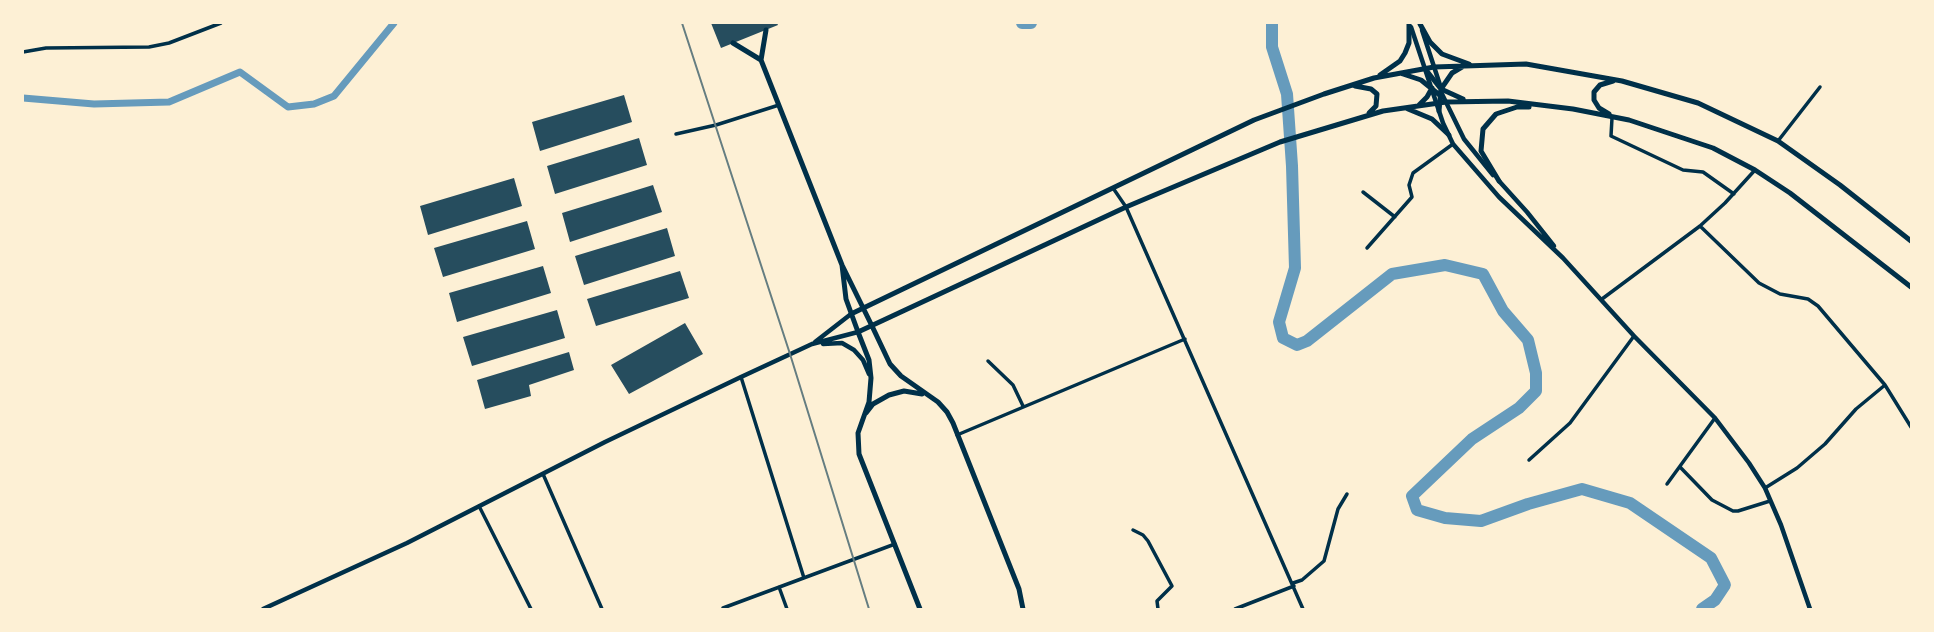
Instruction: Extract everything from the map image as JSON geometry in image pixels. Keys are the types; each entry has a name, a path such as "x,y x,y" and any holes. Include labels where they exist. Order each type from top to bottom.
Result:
{"main road":[{"path":"1409,23 1432,88"},
{"path":"1374,78 1400,61 1409,43 1409,23"},
{"path":"1420,23 1430,42 1442,54 1472,65"},
{"path":"1420,23 1441,99"},
{"path":"766,30 761,60 842,265 890,364 947,412 1019,589 1024,609"},
{"path":"733,43 761,60"},
{"path":"812,344 851,314 1254,120 1374,78 1434,67 1526,64 1622,81 1698,103 1778,141 1911,241"},
{"path":"1465,66 1452,73 1439,111 1453,144 1499,197 1563,258 1714,418 1749,463 1765,488 1810,609"},
{"path":"1417,106 1432,88 1434,67"},
{"path":"1426,69 1464,139 1563,258"},
{"path":"1399,74 1421,80 1441,99 1508,101 1612,116 1713,148 1755,170 1817,213 1911,287"},
{"path":"1612,116 1599,108 1594,100 1594,92 1609,80 1622,81"},
{"path":"1348,86 1364,86 1377,94 1376,106 1367,115"},
{"path":"263,609 812,344 872,326 1126,207 1259,151 1327,126 1367,115 1441,99 1456,97 1470,101"},
{"path":"1499,181 1481,151 1483,129 1496,114 1517,107 1543,106"},
{"path":"1405,108 1433,119 1449,135"},
{"path":"842,265 846,299 869,360 871,378 869,402 858,433 859,454 920,609"},
{"path":"812,344 842,343 854,350 863,360 871,378"},
{"path":"864,415 873,404 889,395 904,391 929,397"}],"street":[{"path":"199,23 200,29"},
{"path":"23,52 46,48 149,47 169,43 221,23"},
{"path":"1778,141 1820,87"},
{"path":"676,134 716,125 779,105"},
{"path":"1612,116 1611,136 1683,170 1703,172 1734,194"},
{"path":"1367,248 1412,197 1409,185 1413,173 1453,144"},
{"path":"1602,299 1700,226 1755,170"},
{"path":"1113,188 1126,207 1303,609"},
{"path":"1363,192 1395,217"},
{"path":"1700,226 1759,283 1780,294 1808,299 1818,306 1885,385 1911,427"},
{"path":"1529,460 1570,423 1634,336"},
{"path":"957,435 1185,339"},
{"path":"988,361 1013,385 1023,406"},
{"path":"741,377 804,578"},
{"path":"1765,488 1797,468 1825,444 1856,409 1885,385"},
{"path":"1667,484 1714,418"},
{"path":"1680,467 1712,500 1733,511 1770,501"},
{"path":"543,474 602,609"},
{"path":"1236,609 1293,585 1324,561 1338,509 1347,494"},
{"path":"479,506 531,609"},
{"path":"1133,530 1149,541 1172,586 1157,601 1158,609"},
{"path":"723,608 895,544"},
{"path":"779,587 787,609"}],"building":[{"path":"711,23 777,23 778,25 721,48"},
{"path":"624,95 632,122 540,151 532,122"},
{"path":"639,138 647,165 555,194 547,166"},
{"path":"514,178 522,206 428,235 420,206"},
{"path":"653,185 662,212 570,242 562,213"},
{"path":"527,221 535,249 443,277 434,248"},
{"path":"667,228 675,256 584,285 575,256"},
{"path":"543,266 551,293 457,322 449,293"},
{"path":"680,271 689,298 596,326 587,299"},
{"path":"557,310 565,338 472,366 463,337"},
{"path":"685,323 703,354 629,394 611,365"},
{"path":"569,352 574,370 529,385 531,396 485,409 477,380"}],"waterway":[{"path":"23,98 94,104 169,102 240,72 288,107 314,104 334,96 394,23"},
{"path":"1022,23 1031,23"},
{"path":"1272,23 1272,47 1287,94 1292,166 1295,268 1279,322 1283,338 1297,345 1307,341 1392,274 1445,265 1483,274 1503,311 1528,340 1536,373 1536,391 1519,408 1472,439 1412,496 1417,510 1445,518 1481,521 1582,489 1630,503 1711,558 1725,585 1715,600 1702,609"}],"railway":[{"path":"682,23 790,354 869,609"}]}
